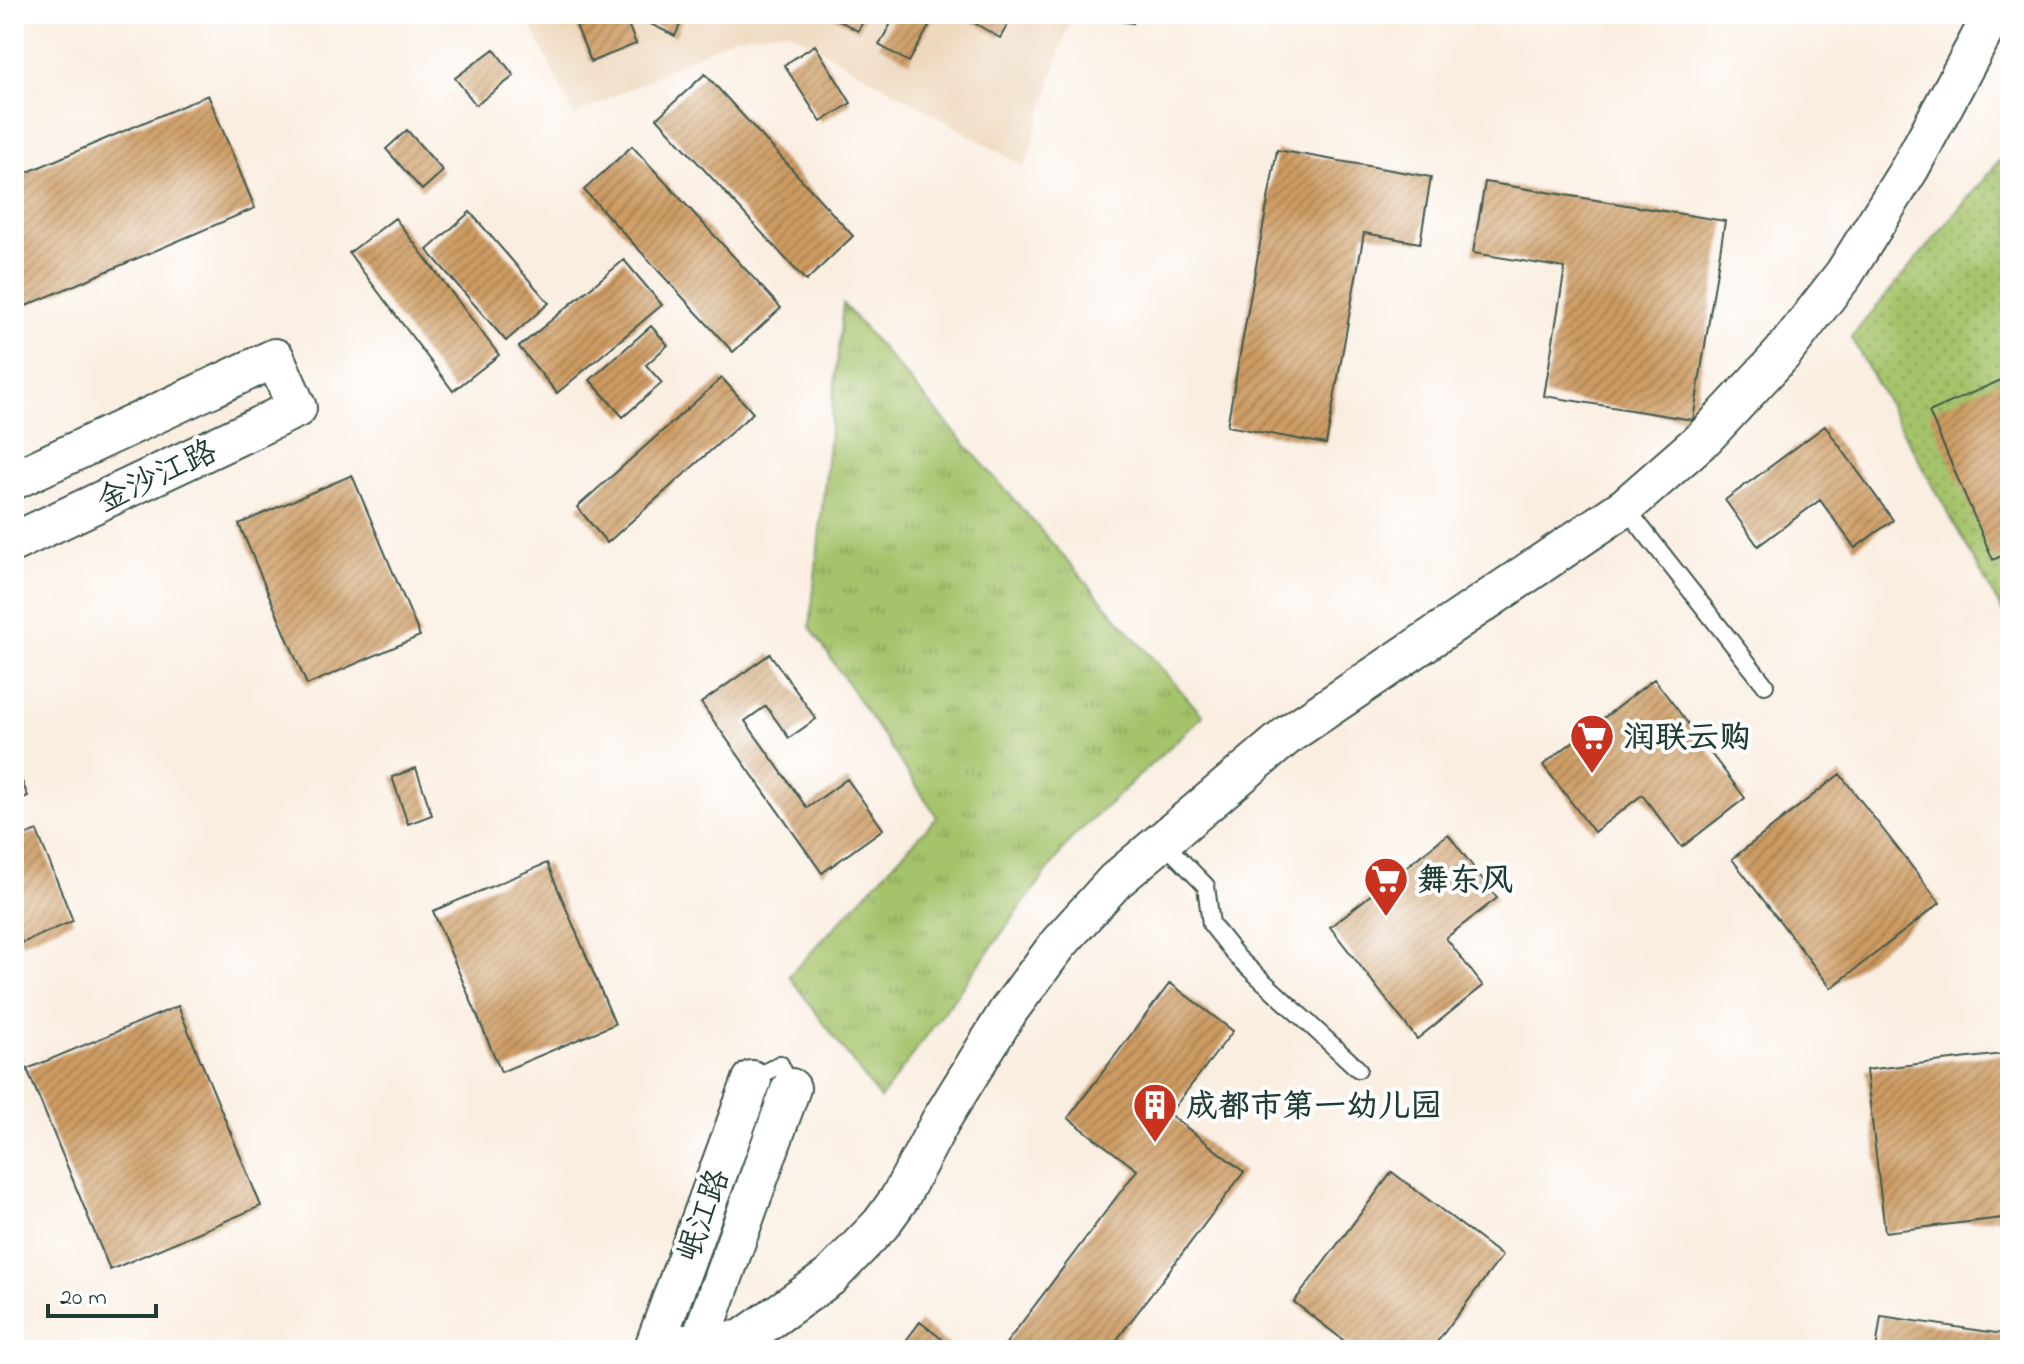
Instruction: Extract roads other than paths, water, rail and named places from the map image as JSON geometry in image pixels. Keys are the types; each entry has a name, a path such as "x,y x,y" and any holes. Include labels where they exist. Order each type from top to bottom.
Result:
{"street":[{"path":"654,1348 741,1340 830,1277 881,1224 899,1199 941,1120 1009,1010 1059,943 1115,881 1289,734 1625,507 1705,437 1782,354 1844,274 1910,168 1993,14"},
{"name":"金沙江路","path":"14,480 275,358 297,408 14,542"},
{"name":"岷江路","path":"654,1348 752,1080"},
{"name":"岷江路","path":"698,1346 791,1088"}],"lane":[{"path":"1625,507 1765,685"},
{"path":"1163,842 1206,886 1211,924 1238,958 1358,1069"},
{"path":"752,1080 780,1064 791,1088"}],"place":[{"name":"润联云购","path":"1592,775"},
{"name":"舞东风","path":"1386,918"},
{"name":"成都市第一幼儿园","path":"1155,1144"}]}
